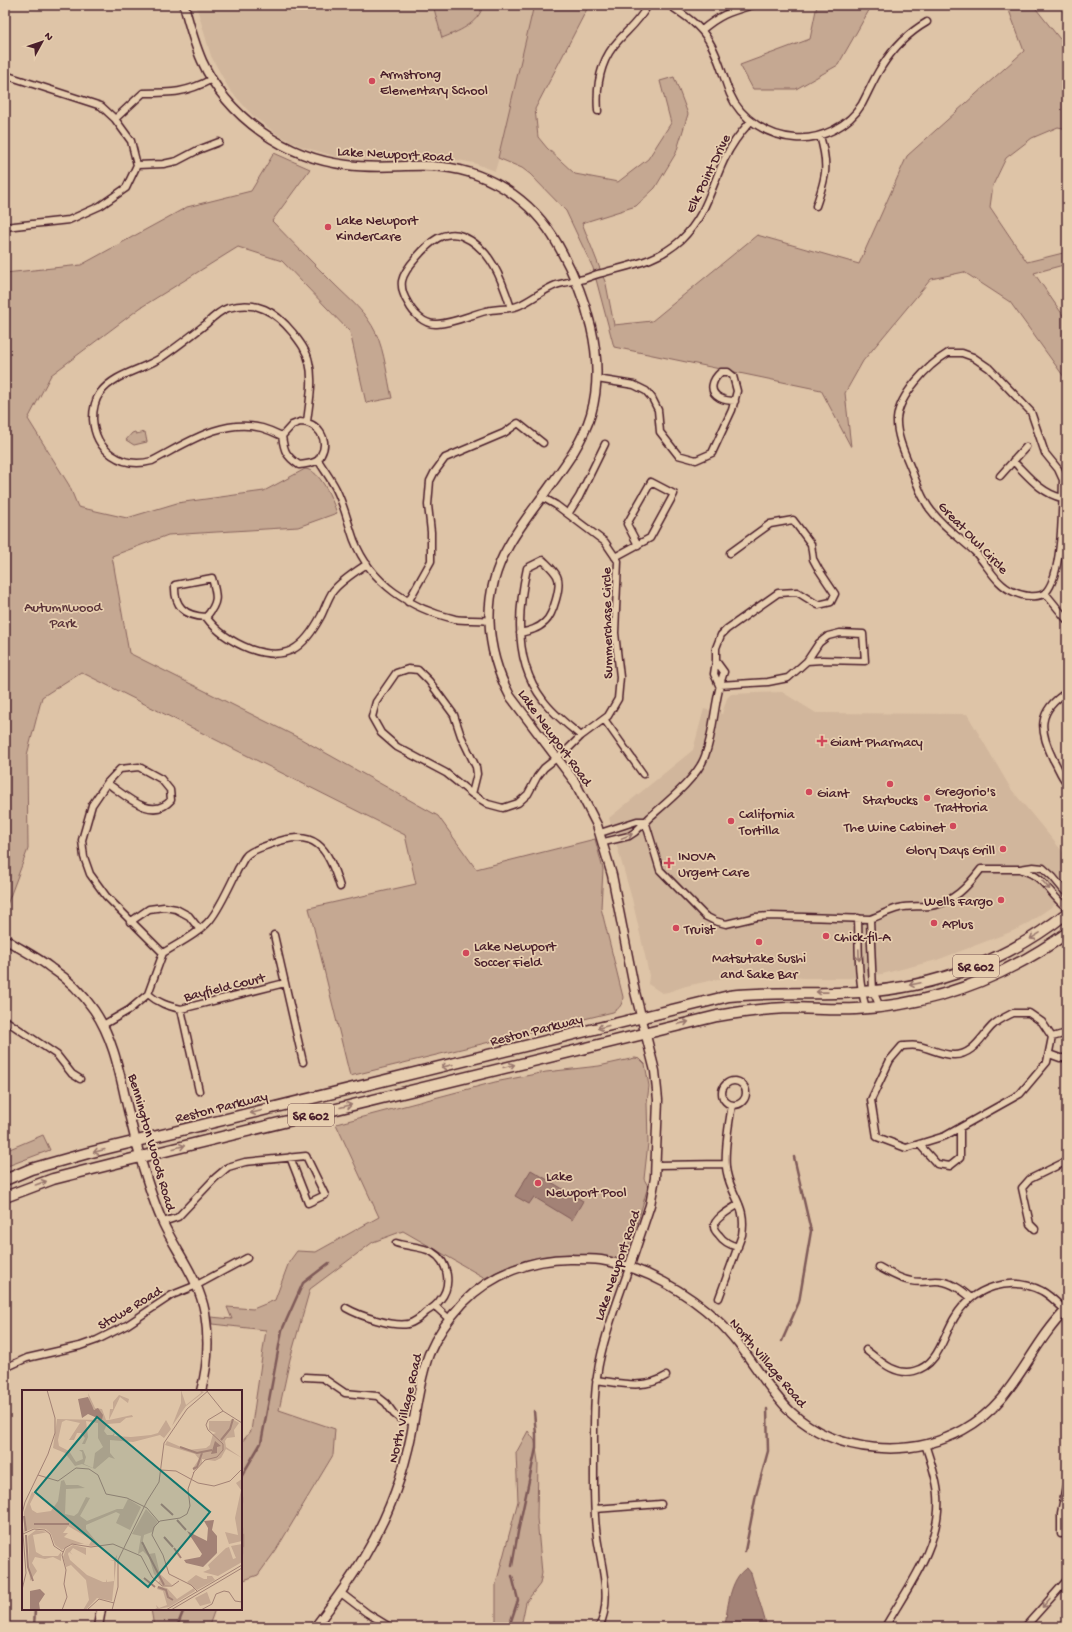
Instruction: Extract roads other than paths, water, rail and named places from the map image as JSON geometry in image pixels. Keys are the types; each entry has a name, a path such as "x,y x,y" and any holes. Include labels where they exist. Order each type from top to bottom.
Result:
{"main road":[{"name":"Reston Parkway","path":"5,1180 31,1169 136,1141 729,996 752,993 861,992 916,984 958,973 1000,956 1023,944 1067,913"},
{"name":"Reston Parkway","path":"5,1197 53,1179 141,1156 645,1032 717,1016 754,1010 787,1008 832,1010 880,1007 926,998 982,980 1029,958 1067,933"}],"street":[{"name":"Lake Newport Road","path":"184,5 197,47 212,79 239,113 267,136 298,153 326,162 350,166 430,166 466,171 490,180 519,199 546,227 565,257 583,300 590,325 595,349 597,379 591,415 582,438 515,534 500,563 494,580 488,620 494,659 503,684 515,705 557,758 582,794 594,815 604,842 612,875 625,950 657,1083 656,1165 650,1205 606,1335 596,1380 594,1409 595,1509 597,1538 605,1592 604,1614 598,1627"},
{"path":"598,110 598,84 605,60 618,41 636,23 648,5"},
{"path":"669,5 702,30 714,49 730,95 736,105 751,121 775,134 788,138 800,139 820,136 835,129 855,114 862,105 882,66 892,52 904,38 927,22"},
{"path":"702,30 716,18 753,5"},
{"path":"5,75 101,106 115,119 131,141 137,165 126,188 100,206 70,220 5,227"},
{"path":"115,119 143,93 184,91 197,87 212,79"},
{"name":"Elk Point Drive","path":"510,308 520,305 542,291 557,285 640,264 665,252 677,243 693,227 702,214 732,144 751,121"},
{"path":"816,206 826,172 825,152 820,136"},
{"path":"137,165 162,164 177,160 219,142"},
{"path":"450,234 461,235 476,244 496,269 510,308 486,311 435,324 422,320 408,303 402,290 402,282 406,270 426,247 438,238 450,234"},
{"path":"282,436 262,428 230,426 212,430 152,461 142,464 128,462 106,450 99,441 94,426 93,414 95,404 100,394 123,375 152,364 171,351 214,316 227,309 243,305 261,307 275,314 286,324 301,343 309,362 311,381 307,422"},
{"name":"Great Owl Circle","path":"948,353 962,353 973,357 989,368 1031,412 1045,453 1058,469 1063,480 1058,564 1052,582 1045,593 1036,596 1024,595 1013,592 1002,584 976,553 934,514 924,501 898,431 897,418 902,402 924,373 937,360 948,353"},
{"path":"597,379 634,385 646,391 652,398 658,410 660,432 678,455 696,460 712,453 735,401 738,391 733,376 728,372 721,372 714,378 712,386 713,390 719,398 735,401"},
{"path":"300,422 307,422 315,426 322,434 324,444 323,452 318,460 309,464 299,465 288,456 284,448 282,436 292,425 300,422"},
{"path":"408,602 431,562 431,532 428,505 430,481 445,458 504,433 518,423 543,443"},
{"path":"568,514 580,497 606,444"},
{"path":"1000,476 1026,448"},
{"path":"318,460 336,489 355,542 367,564 381,582 408,602 427,611 457,619 488,620"},
{"path":"1014,462 1043,490 1051,495 1062,498"},
{"path":"615,557 650,538 674,494 651,482 627,524 638,544"},
{"name":"Summerchase Circle","path":"472,794 478,774 461,736 454,715 429,681 418,670 408,669 396,673 376,702 372,716 381,733 397,747 446,773 472,794 488,804 504,808 518,803 528,794 537,777 544,768 581,736 608,716 618,699 620,677 615,633 618,561 605,542 568,514 542,497"},
{"path":"719,685 714,674 716,648 721,635 778,593 796,592 818,605 831,602 835,594 813,560 811,544 793,520 770,524 730,553"},
{"path":"520,633 534,630 546,622 553,611 558,593 558,577 552,568 543,560 526,568 522,586 520,633 520,643 524,663 534,687 544,702 581,736"},
{"path":"206,617 217,602 212,578 175,585 175,597 180,608 190,615 206,617 214,627 227,638 247,648 260,652 283,654 304,643 333,591 346,578 367,564"},
{"path":"1045,593 1067,620"},
{"path":"719,685 768,682 788,678 807,661 819,643 828,636 840,633 864,634 865,661 807,661"},
{"path":"604,842 629,836 638,829 700,766 705,757 712,734 719,685 724,672 716,661"},
{"path":"1067,692 1048,710 1042,727 1046,743 1067,783"},
{"path":"604,719 643,774"},
{"path":"107,784 146,808 155,809 165,806 171,800 170,790 161,779 139,767 120,770 107,784 92,805 82,840 84,857 90,874 102,891 130,922 163,953"},
{"path":"600,833 637,821 645,822"},
{"path":"645,822 660,870 679,891 709,918 726,924 756,917 770,916 870,919 896,908 931,906 947,901 968,886 981,869 1043,868 1053,877 1067,894"},
{"path":"103,1025 129,1010 148,994 163,953 200,930 211,919 246,855 283,840 302,838 318,844 326,852 340,886"},
{"path":"1020,869 1039,878 1067,908"},
{"path":"130,922 149,909 164,907 176,909 189,916 200,930"},
{"path":"858,918 861,992 866,1008"},
{"path":"870,919 873,991 880,1007"},
{"name":"Bayfield Court","path":"274,935 303,1062"},
{"name":"Bennington Woods Road","path":"5,939 52,968 83,995 95,1011 110,1040 118,1062 136,1141 155,1202 163,1222 197,1285 205,1314 207,1338 206,1368 201,1390"},
{"name":"Bayfield Court","path":"148,994 164,1005 181,1009 285,983"},
{"path":"181,1009 200,1091"},
{"path":"1013,1013 1029,1013 1042,1022 1052,1037 1047,1062 1020,1094 945,1136 906,1148 877,1137 871,1100 890,1060 902,1046 916,1045 938,1052 955,1055 967,1052 978,1044 991,1026 1001,1018 1013,1013"},
{"path":"5,1020 57,1055 72,1074 80,1080"},
{"path":"1052,1037 1067,1033"},
{"path":"1049,1054 1060,1058 1067,1058"},
{"path":"734,1081 743,1084 746,1094 742,1103 732,1105 723,1099 722,1090 725,1085 734,1081"},
{"path":"719,1298 738,1246 743,1226 743,1216 728,1177 725,1164 732,1105"},
{"path":"918,1144 937,1164 950,1166 960,1158 960,1128"},
{"path":"163,1222 178,1216 215,1178 228,1167 245,1162 290,1157 306,1156 325,1195 308,1203 290,1157"},
{"path":"1034,1230 1030,1224 1022,1188 1030,1179 1067,1161"},
{"path":"656,1165 725,1164"},
{"path":"738,1246 727,1242 720,1237 713,1225 728,1211 739,1204"},
{"path":"346,1308 362,1316 401,1325 416,1321 440,1302 447,1287 447,1272 440,1258 433,1252 426,1249 396,1243"},
{"name":"Stowe Road","path":"5,1368 27,1358 80,1346 97,1340 128,1325 172,1295 197,1285 247,1258"},
{"name":"North Village Road","path":"315,1627 341,1594 363,1561 389,1508 406,1459 424,1368 430,1351 449,1319 465,1301 481,1288 506,1273 529,1264 564,1259 596,1259 629,1268 668,1285 702,1308 734,1338 748,1354 764,1379 792,1412 821,1432 847,1442 870,1448 891,1449 925,1444 958,1433 981,1419 995,1407 1018,1378 1040,1341 1066,1310"},
{"path":"880,1267 898,1277 911,1281 947,1282 963,1290 971,1298"},
{"path":"866,1350 895,1370 911,1372 922,1368 934,1358 955,1317 971,1298 990,1287 1001,1284 1022,1284 1043,1292 1066,1310"},
{"path":"435,1306 449,1319"},
{"path":"596,1380 641,1385 654,1382 666,1376"},
{"path":"305,1377 323,1378 345,1393 376,1396 386,1403 399,1418 414,1422"},
{"path":"885,1627 928,1550 937,1524 939,1509 936,1481 925,1444"},
{"path":"1061,1534 1061,1512 1067,1481"},
{"path":"595,1509 661,1504"},
{"path":"1025,1627 1067,1580"},
{"path":"341,1594 373,1617 390,1627"},
{"path":"98,1627 101,1610"}],"waterway":[{"path":"782,1341 799,1302 811,1231 794,1157"},
{"path":"242,1475 261,1443 282,1330 303,1283 329,1263"},
{"path":"745,1551 756,1495 768,1451 767,1409"},
{"path":"512,1566 536,1448 534,1411"},
{"path":"509,1627 518,1600 512,1576"},
{"path":"34,1627 35,1610"},
{"path":"177,1627 184,1610"}],"place":[{"name":"Armstrong Elementary School","path":"372,81"},
{"name":"Lake Newport KinderCare","path":"328,227"},
{"name":"Giant Pharmacy","path":"822,741"},
{"name":"Starbucks","path":"890,784"},
{"name":"Giant","path":"809,792"},
{"name":"Gregorio's Trattoria","path":"927,798"},
{"name":"California Tortilla","path":"731,821"},
{"name":"The Wine Cabinet","path":"953,826"},
{"name":"Glory Days Grill","path":"1003,849"},
{"name":"INOVA Urgent Care","path":"669,863"},
{"name":"Wells Fargo","path":"1001,900"},
{"name":"APlus","path":"934,923"},
{"name":"Truist","path":"676,928"},
{"name":"Chick-fil-A","path":"826,936"},
{"name":"Matsutake Sushi and Sake Bar","path":"759,942"},
{"name":"Lake Newport Soccer Field","path":"466,953"},
{"name":"Lake Newport Pool","path":"538,1183"}],"park label":[{"name":"Autumnwood Park","path":"63,614"}]}
